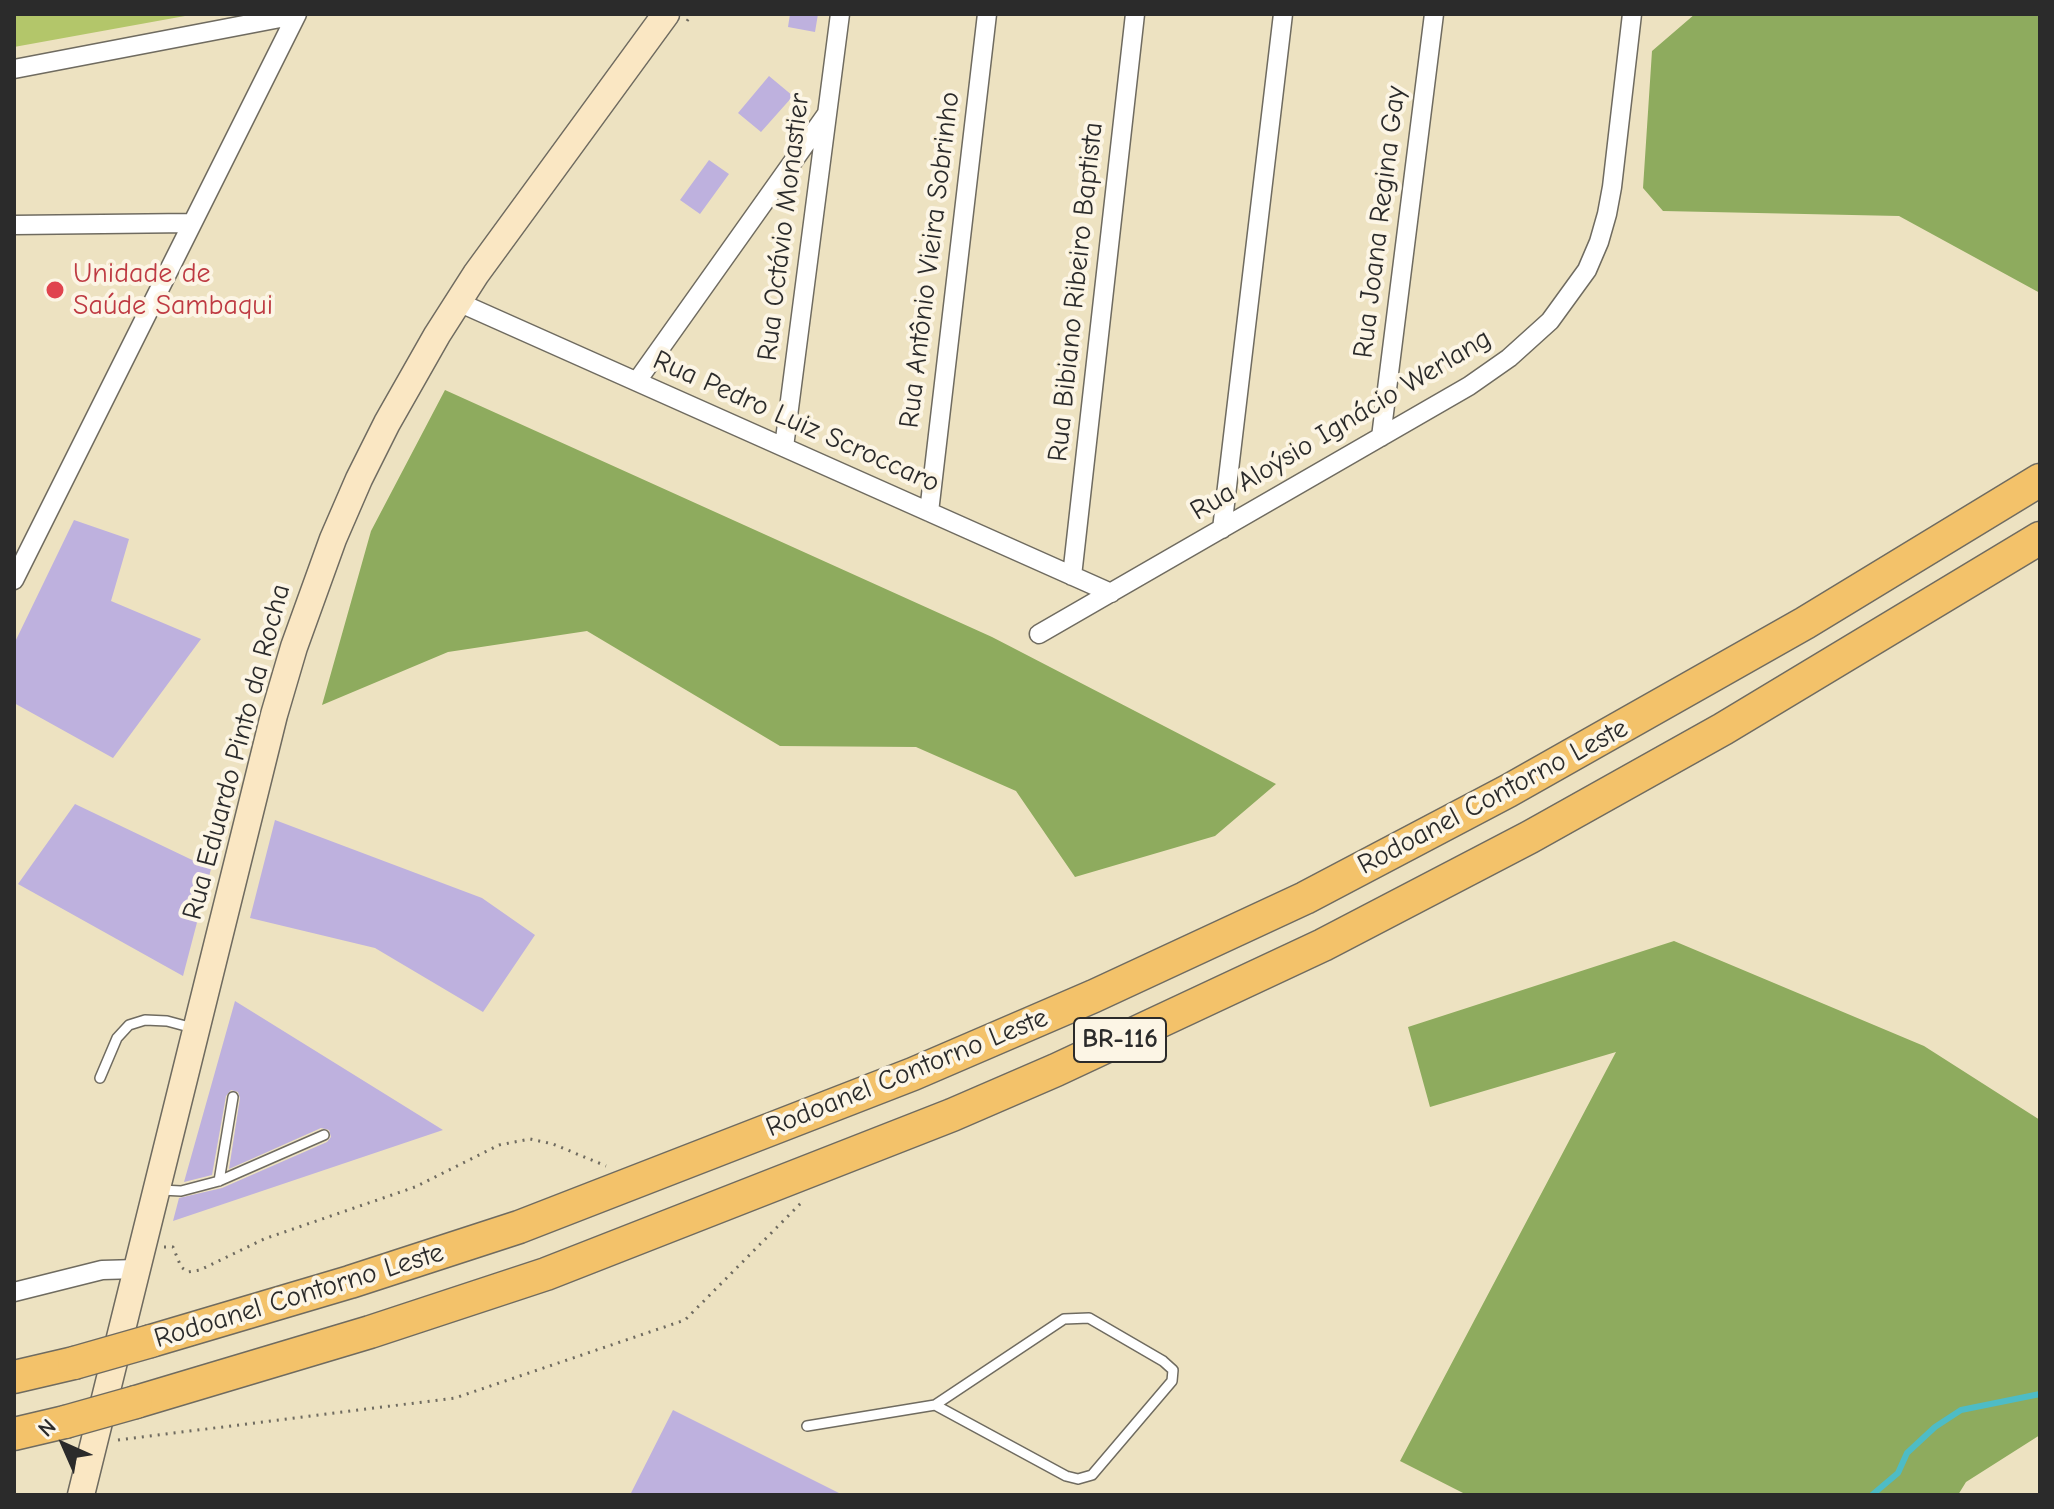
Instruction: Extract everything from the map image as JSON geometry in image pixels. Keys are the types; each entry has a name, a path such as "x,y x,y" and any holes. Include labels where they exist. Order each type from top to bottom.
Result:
{"highway":[{"name":"Rodoanel Contorno Leste","path":"14,1377 151,1341 519,1227 992,1040 1305,898 1606,737 1805,623 2040,480"},
{"name":"Rodoanel Contorno Leste","path":"14,1434 136,1402 370,1332 546,1274 939,1120 1084,1057 1323,945 1530,837 1723,729 2040,538"}],"main road":[{"name":"Rua Eduardo Pinto da Rocha","path":"81,1495 277,705 312,595 359,479 412,377 458,302 666,14"}],"street":[{"name":"Rua Octávio Monastier","path":"784,447 840,14"},
{"name":"Rua Antônio Vieira Sobrinho","path":"929,512 987,14"},
{"name":"Rua Bibiano Ribeiro Baptista","path":"1072,576 1135,14"},
{"path":"1222,529 1283,14"},
{"name":"Rua Joana Regina Gay","path":"1381,437 1434,14"},
{"name":"Rua Aloýsio Ignácio Werlang","path":"1039,634 1460,392 1509,358 1550,321 1587,270 1599,242 1612,187 1632,14"},
{"path":"14,69 296,15"},
{"path":"14,580 296,15"},
{"path":"637,381 827,113"},
{"path":"14,225 191,223"},
{"name":"Rua Pedro Luiz Scroccaro","path":"458,302 1111,593"},
{"path":"14,1292 102,1270 138,1269"}],"lane":[{"path":"100,1078 117,1038 129,1025 145,1020 167,1021 197,1029"},
{"path":"219,1181 233,1097"},
{"path":"157,1190 181,1191 219,1181 324,1135"},
{"path":"807,1426 935,1405 1064,1319 1089,1318 1173,1370 1172,1381 1092,1475 1078,1479 1066,1476 935,1405"}],"path":[{"path":"138,1269 159,1247 173,1247 181,1267 188,1272 200,1270 264,1239 415,1187 499,1145 530,1139 553,1144 640,1181"},
{"path":"95,1442 455,1398 656,1330 685,1320 803,1201"}],"green space":[{"path":"14,14 196,14 14,47"},
{"path":"1695,14 2040,14 2040,293 1899,216 1663,211 1643,188 1652,51"},
{"path":"445,390 992,637 1276,784 1215,836 1075,877 1016,791 916,747 780,746 587,631 448,652 322,705 371,531"},
{"path":"1674,941 1924,1046 2040,1120 2040,1435 1966,1482 1958,1495 1467,1495 1400,1461 1616,1052 1430,1107 1408,1027"}],"building":[{"path":"790,14 818,14 815,32 788,27"},
{"path":"769,76 793,96 761,132 738,113"},
{"path":"709,160 729,174 700,214 680,200"},
{"path":"74,520 129,539 111,601 201,639 113,758 14,703 14,644"},
{"path":"75,804 211,869 183,976 18,884"},
{"path":"275,820 482,898 535,935 483,1012 375,948 250,918"},
{"path":"235,1001 443,1130 173,1221 179,1198 222,1188 327,1142 331,1137 329,1130 321,1128 229,1169 240,1098 238,1092 231,1090 226,1096 212,1175 184,1182"},
{"path":"673,1410 843,1495 630,1495"}],"waterway":[{"path":"1872,1495 1898,1473 1907,1453 1935,1427 1961,1410 2040,1394"}],"place":[{"name":"Unidade de Saúde Sambaqui","path":"55,290"}]}
